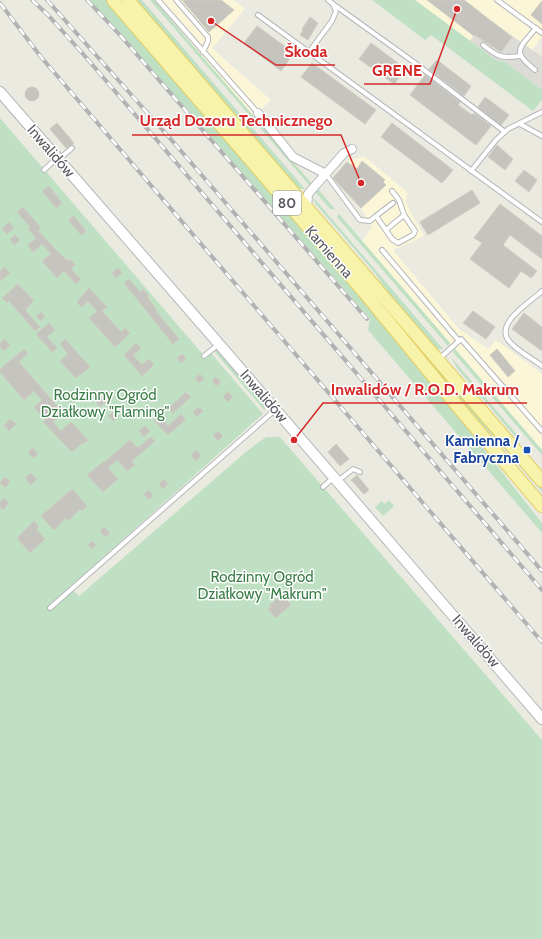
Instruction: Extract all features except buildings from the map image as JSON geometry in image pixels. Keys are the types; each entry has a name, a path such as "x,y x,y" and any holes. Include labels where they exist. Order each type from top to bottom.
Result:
{"main road":[{"name":"Kamienna","path":"113,0 364,292 542,506"},
{"name":"Kamienna","path":"128,0 542,481"}],"street":[{"name":"Inwalidów","path":"0,92 276,409 542,719"},
{"path":"258,113 293,157 326,174"},
{"path":"307,208 308,194 344,153 352,149"},
{"path":"295,194 308,194"}],"lane":[{"path":"158,0 202,52 258,113"},
{"path":"176,0 208,36 208,41 202,52"},
{"path":"328,0 415,63 505,132"},
{"path":"497,0 542,33"},
{"path":"309,52 332,21 336,11 333,4"},
{"path":"258,15 542,222"},
{"path":"519,56 520,49 536,28"},
{"path":"482,45 502,58 519,56 535,70"},
{"path":"471,171 505,132 542,112"},
{"path":"520,124 542,136"},
{"path":"44,170 72,148"},
{"path":"326,174 360,220 370,220 393,203"},
{"path":"376,216 392,239 398,243 413,235 415,231 404,215 399,200 392,191"},
{"path":"386,230 404,215"},
{"path":"382,250 458,341"},
{"path":"542,291 515,314 505,330 506,337 510,342 542,366"},
{"path":"438,360 461,339 542,431"},
{"path":"204,356 219,344"},
{"path":"50,608 276,409"},
{"path":"323,487 353,469 360,472"}],"shaded area":[{"path":"154,0 233,0 245,9 212,48 271,100 253,117"},
{"path":"415,0 542,0 542,37 532,50 487,18 470,41"},
{"path":"487,18 542,57 542,90 505,62 496,60 470,41"},
{"path":"364,156 407,192 406,203 424,236 393,250 459,329 488,349 496,340 542,374 542,450 362,241 372,227 361,208 333,179 347,162"}],"green space":[{"path":"88,0 106,0 402,345 542,523 542,533 368,330 370,319 117,29"},
{"path":"118,0 121,0 542,487 542,492 496,439 464,406"},
{"path":"133,0 142,0 305,189 298,189"},
{"path":"150,0 154,0 312,184 310,186"},
{"path":"372,0 415,0 496,60 505,62 542,90 542,100 533,111 431,35 425,40"},
{"path":"0,118 206,358 211,353 263,414 70,587 79,596 247,451 266,437 280,437 542,740 542,939 0,939"},
{"path":"318,189 335,209 330,209 315,192"},
{"path":"313,197 443,349 436,349 431,345 396,304 375,273 315,203"},
{"path":"339,214 450,343 448,346 337,217"},
{"path":"216,349 265,404 265,411 214,351"},
{"path":"455,349 542,450 542,455 453,352"},
{"path":"451,357 519,437 517,439 457,368"},
{"path":"389,500 394,506 383,516 375,507 382,501 385,504"}],"railway":[{"path":"32,0 48,15 84,55 542,590"},
{"path":"47,0 175,144 542,571"},
{"path":"87,0 119,34 367,319"},
{"path":"0,3 41,57 542,642"}],"place":[{"name":"GRENE","path":"457,9"},
{"name":"Škoda","path":"211,21"},
{"name":"Urząd Dozoru Technicznego","path":"361,183"},
{"name":"Inwalidów / R.O.D. Makrum","path":"294,440"},
{"name":"Kamienna / Fabryczna","path":"527,450"}],"park label":[{"name":"Rodzinny Ogród Działkowy \"Flaming\"","path":"105,404"},
{"name":"Rodzinny Ogród Działkowy \"Makrum\"","path":"262,586"}]}
